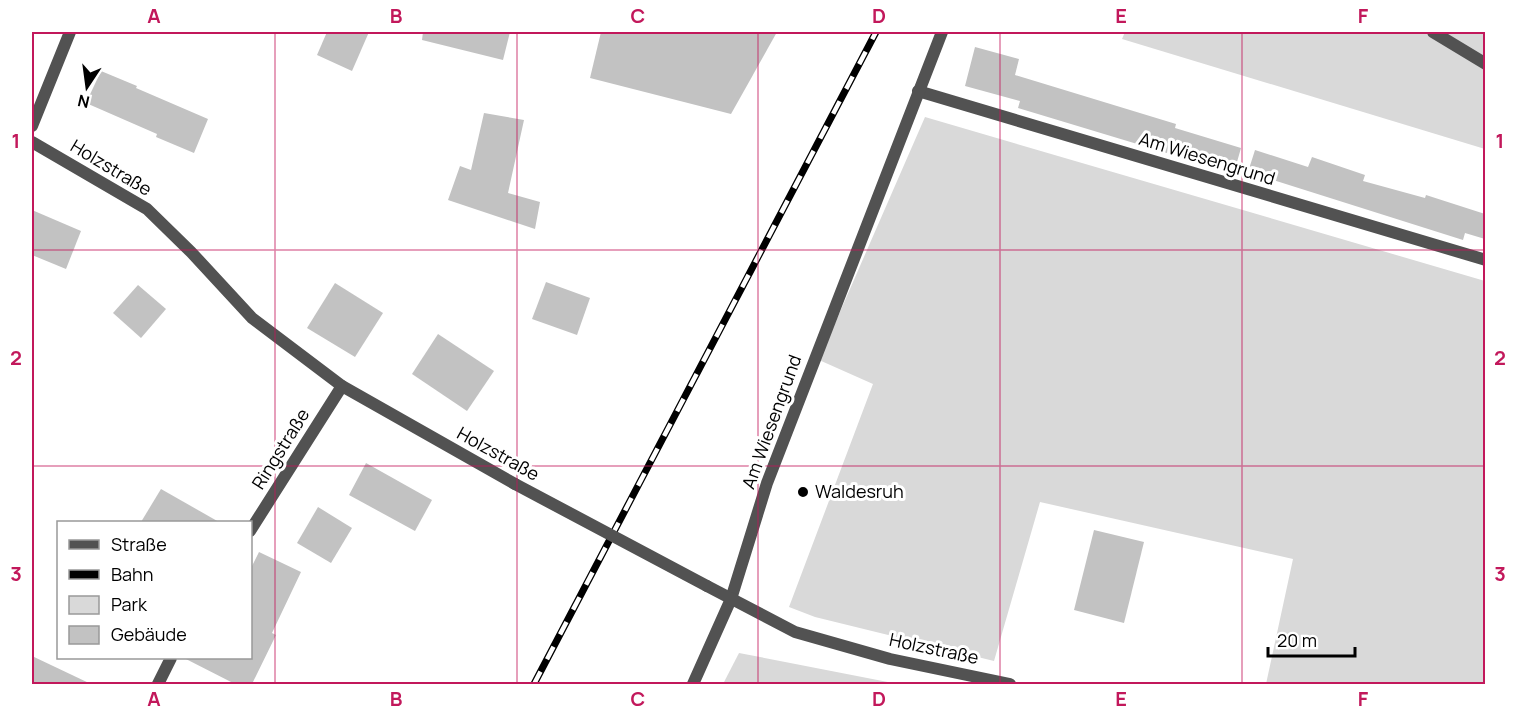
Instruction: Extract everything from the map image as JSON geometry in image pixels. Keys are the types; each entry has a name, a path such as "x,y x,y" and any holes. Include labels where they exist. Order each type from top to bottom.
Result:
{"street":[{"path":"32,126 70,32"},
{"name":"Am Wiesengrund","path":"693,684 731,599 766,483 942,32"},
{"path":"1433,32 1485,64"},
{"name":"Am Wiesengrund","path":"918,91 1485,261"},
{"name":"Holzstraße","path":"32,142 147,209 191,252 252,318 342,386 514,484 795,632 890,659 1010,684"},
{"name":"Ringstraße","path":"252,528 342,386"},
{"path":"158,684 170,659"}],"green space":[{"path":"1125,32 1485,32 1485,149 1122,39"},
{"path":"925,117 1485,281 1485,684 1266,684 1293,559 1040,502 994,661 815,617 789,607 873,384 819,360"},
{"path":"739,653 898,684 723,684"}],"building":[{"path":"327,32 369,32 352,71 317,55"},
{"path":"423,32 510,32 503,60 422,40"},
{"path":"601,32 777,32 731,114 590,78"},
{"path":"975,47 1019,59 1015,75 1176,124 1175,128 1241,148 1235,169 1168,148 1167,153 1018,108 1020,101 965,86"},
{"path":"101,71 208,119 194,153 86,103"},
{"path":"484,113 524,120 508,193 540,202 535,229 448,200 460,166 471,170"},
{"path":"1255,150 1308,167 1312,157 1365,175 1363,181 1425,198 1426,195 1485,214 1485,239 1465,233 1463,240 1248,172"},
{"path":"32,210 81,231 66,269 32,255"},
{"path":"546,282 590,298 577,335 532,319"},
{"path":"335,283 383,313 355,357 307,328"},
{"path":"138,285 166,309 141,338 113,313"},
{"path":"438,334 494,371 467,411 412,374"},
{"path":"366,463 432,500 415,531 349,495"},
{"path":"161,489 217,521 142,521"},
{"path":"318,507 352,528 331,563 297,543"},
{"path":"1094,530 1144,542 1124,623 1074,610"},
{"path":"259,552 301,572 272,633 276,635 252,684 235,684 186,659 252,659 252,566"},
{"path":"32,656 91,684 32,684"}],"railway":[{"path":"534,684 876,32"}],"place":[{"name":"Waldesruh","path":"803,492"}]}
